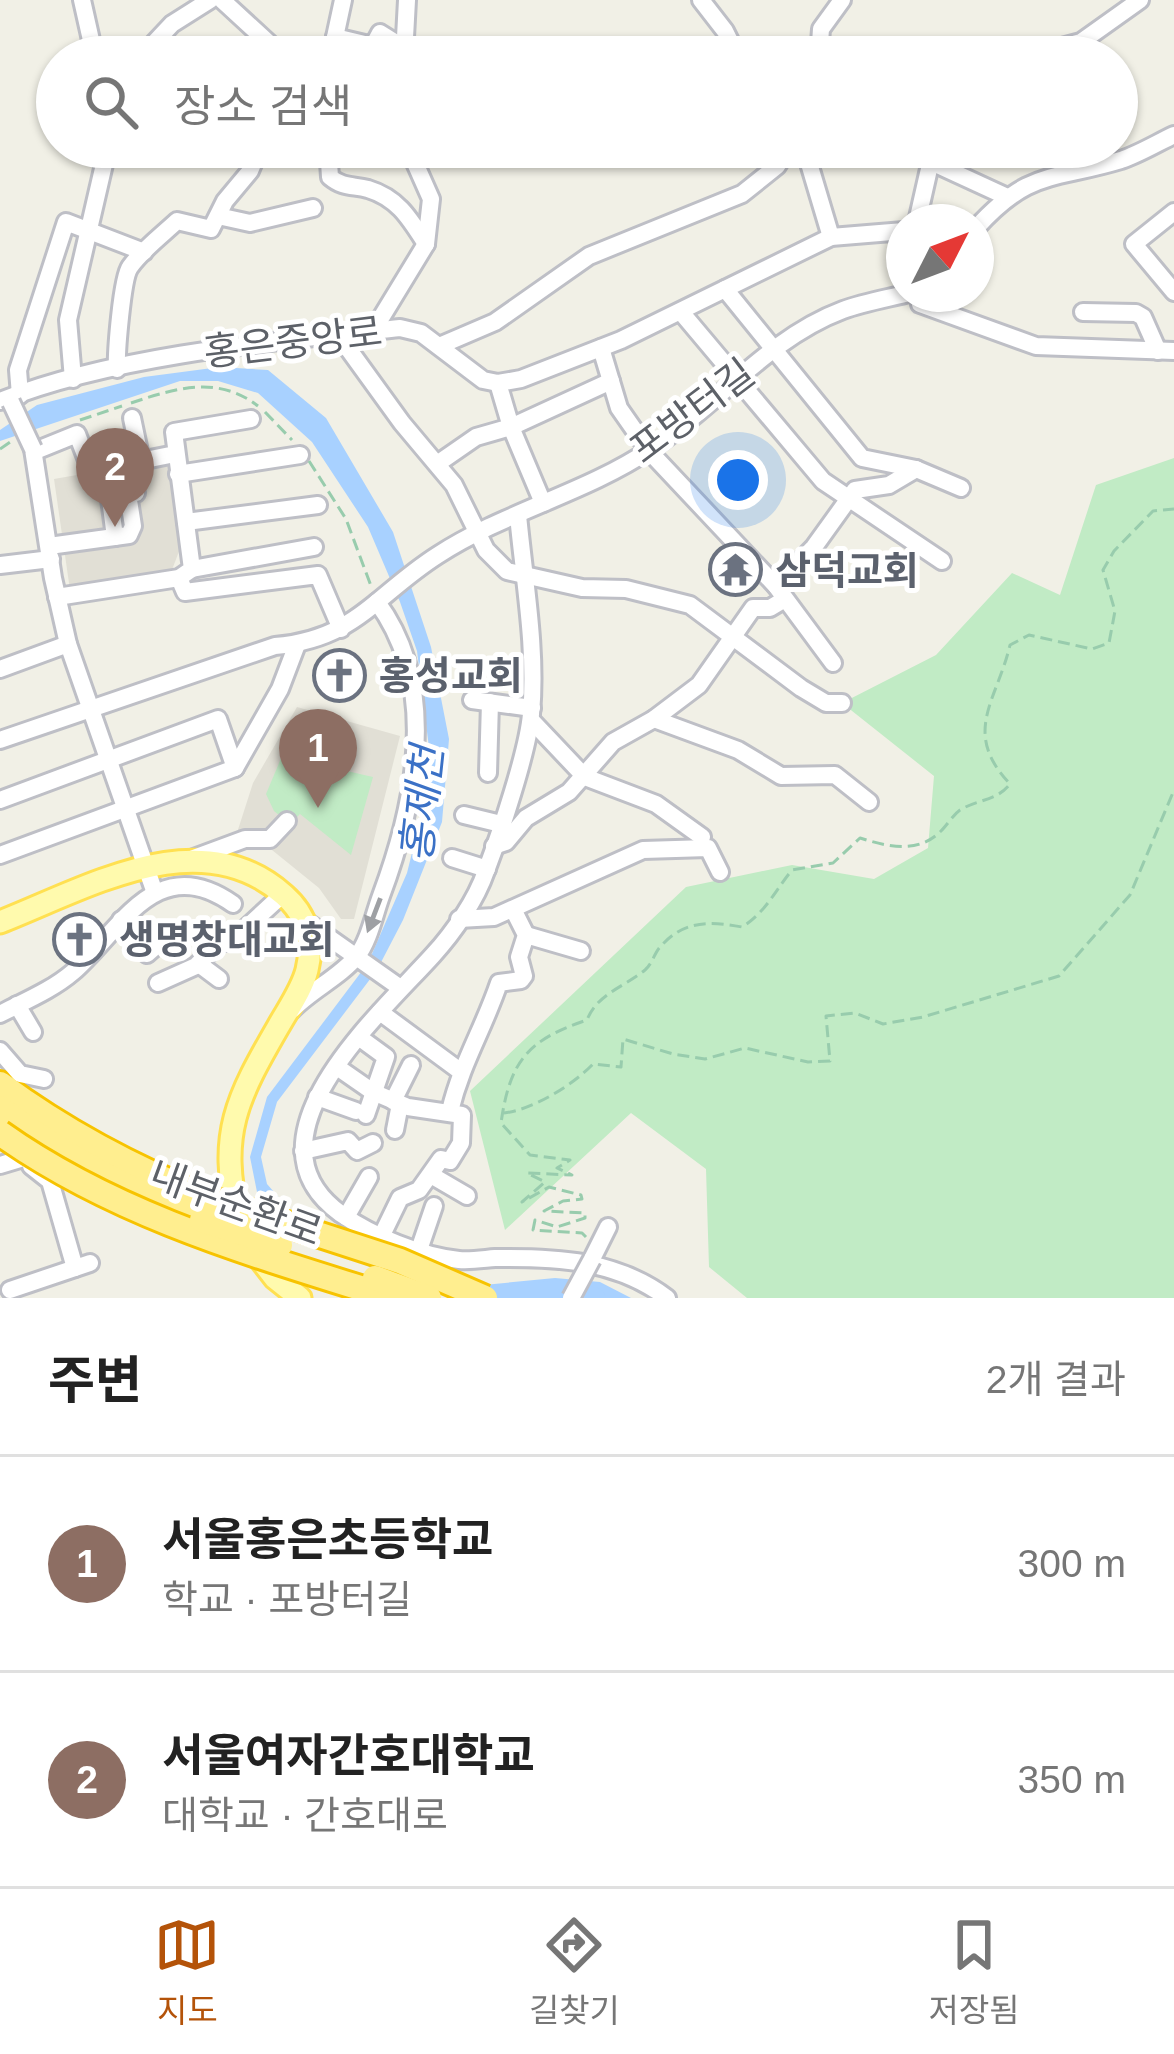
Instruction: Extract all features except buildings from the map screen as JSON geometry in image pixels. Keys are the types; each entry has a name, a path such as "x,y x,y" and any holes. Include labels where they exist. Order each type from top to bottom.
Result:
{"highway":[{"name":"내부순환로","path":"0,1084 108,1165"},
{"name":"내부순환로","path":"0,1108 50,1146 108,1165 429,1298"},
{"path":"0,1133 100,1195 196,1236 392,1298"},
{"name":"내부순환로","path":"206,1209 400,1261 484,1298"}],"main road":[{"path":"0,922 147,866 190,859 241,870 277,890 304,920 310,944 308,968 237,1103 230,1145 231,1185 240,1222 274,1278 300,1298"}],"street":[{"path":"82,0 90,36"},
{"path":"161,36 210,0"},
{"path":"222,0 261,36"},
{"path":"335,36 343,0"},
{"path":"405,36 407,0"},
{"path":"701,0 728,36"},
{"path":"820,36 842,0"},
{"path":"1091,36 1140,0"},
{"path":"1138,152 1174,135"},
{"path":"73,379 68,320 103,168"},
{"path":"117,369 115,345 124,276 177,220 211,229 225,201 251,168"},
{"path":"329,168 330,178 340,185 368,189 399,204 426,244"},
{"path":"373,331 426,244 431,199 417,168"},
{"path":"439,346 495,322 589,256 742,194 774,168"},
{"path":"810,168 831,237"},
{"path":"921,204 929,168"},
{"path":"956,168 1005,196"},
{"path":"994,208 1005,196 1038,179 1085,168"},
{"path":"218,216 250,223 314,208"},
{"path":"1174,212 1134,244 1174,292"},
{"path":"145,252 66,223 9,368 10,399 34,450 68,644 155,893"},
{"path":"543,503 498,383 521,379 601,348 831,237 886,236"},
{"path":"724,290 862,458 916,469 961,488"},
{"name":"포방터길","path":"381,599 439,554 649,451 772,351 841,311 886,299"},
{"path":"681,312 824,481 942,561"},
{"path":"942,312 1036,346 1166,351"},
{"path":"1083,312 1143,316 1166,351"},
{"name":"홍은중앙로","path":"10,399 117,369 238,347 400,328 421,333 483,380 498,383"},
{"path":"339,336 454,485 486,550 507,571 582,588 626,589 678,601 703,612 801,688 826,703 842,703"},
{"path":"601,348 619,408 649,451 780,593 832,663"},
{"path":"437,464 476,437 512,427 611,381"},
{"path":"132,418 141,461"},
{"path":"251,418 178,428 173,435 186,522 185,592 318,575 341,629"},
{"path":"34,450 77,434 92,470 175,454"},
{"path":"178,474 302,455"},
{"path":"494,846 506,842 526,818 585,777 613,742 699,685 752,608 770,608 855,490 889,485 916,469"},
{"path":"0,565 129,535 133,529 126,490"},
{"path":"186,522 318,505"},
{"path":"518,515 533,683 531,715 487,869 436,951 394,984 380,1012 317,1097 304,1130 305,1169 316,1192 346,1217 419,1250 454,1259 589,1261 635,1277 667,1298"},
{"path":"57,598 314,547"},
{"path":"0,740 274,646 296,647 341,629 381,599 407,666 416,740 398,849 358,957 299,1002 279,1024"},
{"path":"0,668 68,644"},
{"path":"0,855 235,769 280,689 296,647"},
{"path":"514,778 479,773 481,701 531,715 585,777 656,804 702,837"},
{"path":"0,800 218,719 235,769"},
{"path":"654,719 738,750 781,776 835,775 869,802"},
{"path":"464,815 501,824"},
{"path":"190,859 244,839 270,838 287,821"},
{"path":"158,983 200,964 216,944 232,941 277,890 236,852 244,839"},
{"path":"459,919 481,920 513,909 604,864 661,846 708,848 720,872"},
{"path":"452,858 487,869"},
{"path":"33,1032 9,1009 66,978 136,904 155,893 200,890 233,904"},
{"path":"450,1112 460,1071 483,1029 500,982 524,976 519,957 526,935 513,909"},
{"path":"122,920 147,954 163,940"},
{"path":"304,920 394,984"},
{"path":"526,935 581,951"},
{"path":"200,964 218,979"},
{"path":"380,1012 460,1071"},
{"path":"317,1097 361,1113 386,1056 360,1038"},
{"path":"0,1051 20,1074 44,1079"},
{"path":"395,1130 396,1102 411,1065"},
{"path":"337,1067 372,1091 411,1108 462,1114 460,1146 450,1161 441,1159 417,1192 398,1200 382,1235"},
{"path":"303,1151 348,1141 358,1151 373,1143"},
{"path":"0,1146 50,1181 82,1266 7,1288"},
{"path":"0,1165 20,1159"},
{"path":"431,1175 467,1196"},
{"path":"346,1217 369,1177"},
{"path":"419,1250 434,1206"},
{"path":"571,1298 608,1227"}],"path":[{"path":"73,422 181,386 203,386 244,395 290,438"},
{"path":"0,448 13,440"},
{"path":"302,455 346,519 381,599"},
{"path":"589,1261 598,1246 582,1233 532,1230 535,1220 557,1227 585,1218 585,1213 544,1211 563,1201 582,1199 581,1195 549,1187 521,1202 544,1182 527,1173 572,1175 557,1168 570,1160 530,1155 501,1123 520,1061 532,1044 586,1020 593,1004 650,967 658,947 683,929 708,920 742,927 766,911 792,870 833,863 860,838 915,848 937,836 959,811 1002,794 1010,784 985,750 984,731 987,703 1002,679 1010,645 1029,634 1092,649 1109,644 1114,611 1103,570 1114,550 1153,511 1174,509"},
{"path":"502,1114 518,1112 578,1079 593,1064 621,1067 623,1039 705,1059 745,1048 808,1062 830,1061 826,1016 855,1013 883,1024 923,1017 1060,976 1130,895 1174,790"}],"shaded area":[{"path":"174,458 183,541 170,575 70,590 54,479"},
{"path":"297,707 400,736 354,919 341,919 319,888 272,850 235,839 253,783"}],"green space":[{"path":"1174,458 1174,1298 747,1298 709,1267 706,1169 631,1113 505,1230 470,1091 686,887 792,865 874,879 928,848 934,776 842,703 936,655 1012,573 1060,595 1096,485"},
{"path":"282,756 373,777 351,855 300,814 290,824 274,811 266,794"}],"water":[{"path":"220,367 268,370 326,418 393,532 431,647 449,739 442,822 403,920 377,970 277,1102 261,1157 267,1184 296,1217 473,1286 555,1278 600,1282 631,1298 582,1298 559,1291 482,1298 382,1273 284,1226 257,1192 250,1157 267,1097 368,963 407,873 432,772 417,651 368,527 312,442 258,393 218,381 180,381 0,441 0,430 37,405 144,377"}],"waterway":[{"name":"홍제천","path":"482,1298 559,1291 595,1298"}],"place":[{"name":"서울여자간호대학교","path":"115,527"},
{"name":"삼덕교회","path":"736,570"},
{"name":"홍성교회","path":"340,675"},
{"name":"서울홍은초등학교","path":"318,808"},
{"name":"생명창대교회","path":"80,939"}]}
